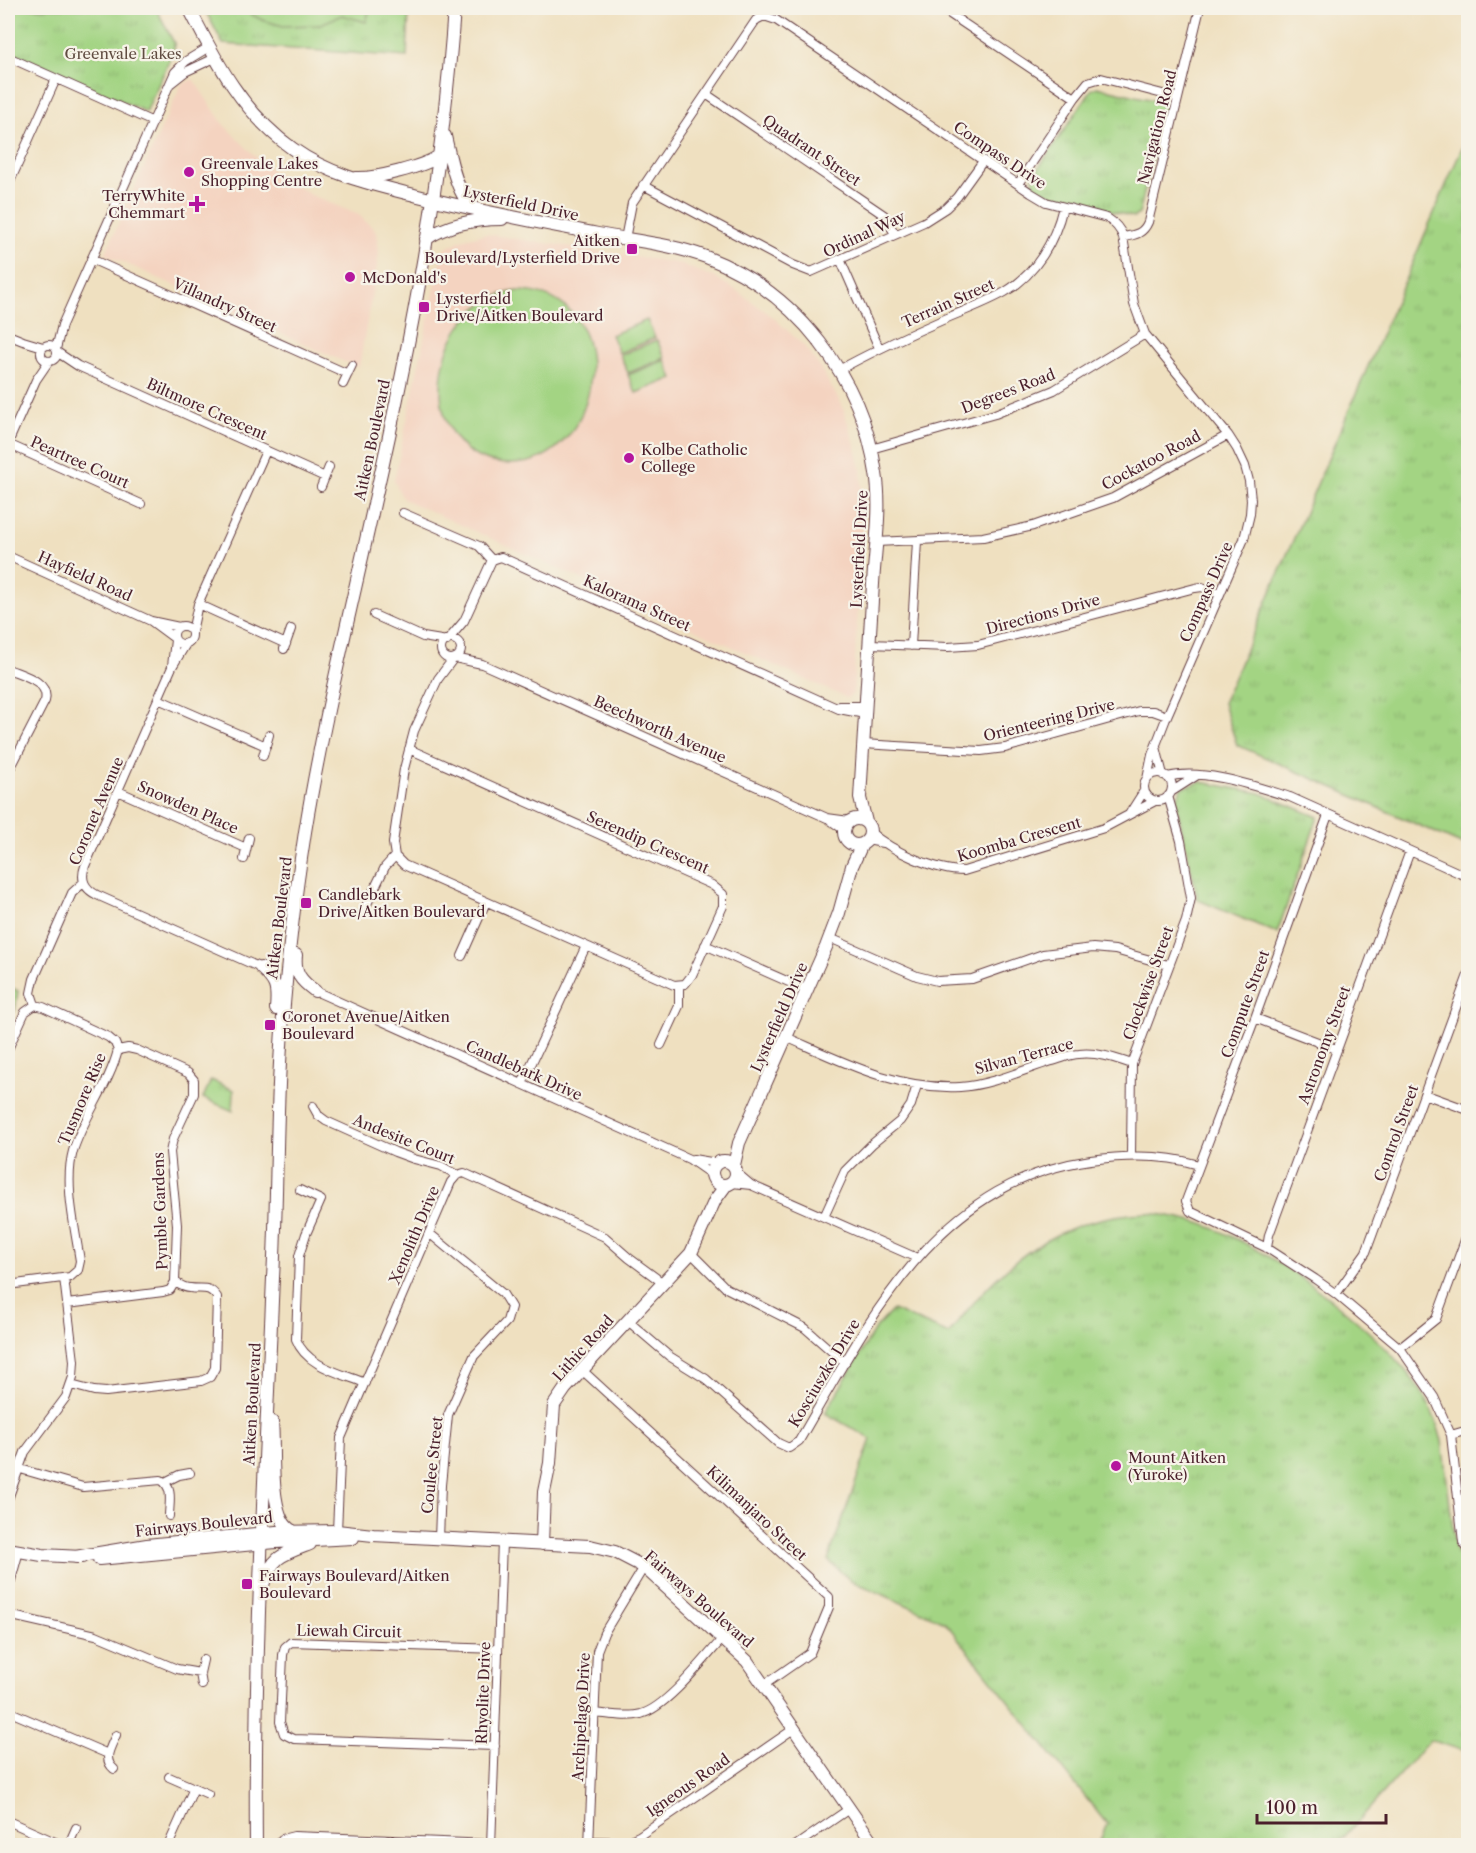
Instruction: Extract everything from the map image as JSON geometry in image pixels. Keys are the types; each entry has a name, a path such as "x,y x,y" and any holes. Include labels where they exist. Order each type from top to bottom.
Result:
{"street":[{"name":"Lysterfield Drive","path":"189,8 212,53 238,95 267,128 310,160 367,184 433,200 658,243 685,250 738,272 793,312 819,341 839,370 856,401 871,449 877,482 876,542 860,798 866,835 852,866 846,892 830,938 724,1173"},
{"name":"Aitken Boulevard","path":"256,1845 255,1702 261,1538 275,1242 280,1064 290,945 302,854 323,731 404,366 433,200 444,120 454,8"},
{"path":"941,8 1075,98"},
{"name":"Navigation Road","path":"1124,237 1140,233 1148,222 1200,8"},
{"name":"Compass Drive","path":"625,238 632,203 643,185 756,20 764,12 1046,202 1107,218 1120,228 1124,237 1134,304 1144,334 1238,449 1250,481 1251,500 1244,539 1167,716 1152,755 1147,779"},
{"path":"8,444 179,66 212,53"},
{"path":"8,57 153,122"},
{"path":"1018,184 1088,81 1101,78 1178,98"},
{"path":"8,186 56,79"},
{"name":"Quadrant Street","path":"706,94 884,215 895,234"},
{"path":"444,120 453,168 462,195 468,204 479,209"},
{"path":"346,177 369,178 424,163 439,156"},
{"name":"Ordinal Way","path":"643,185 807,272 815,272 924,222 946,207 957,196 983,161"},
{"name":"Terrain Street","path":"839,370 879,348 1005,292 1024,278 1041,259 1054,236 1063,207"},
{"path":"426,239 443,229 462,223 492,219 533,220"},
{"name":"Villandry Street","path":"91,259 348,374"},
{"path":"840,259 879,348"},
{"name":"Biltmore Crescent","path":"8,334 325,477"},
{"name":"Degrees Road","path":"871,449 995,414 1054,390 1144,334"},
{"path":"343,384 352,364"},
{"name":"Cockatoo Road","path":"876,542 983,537 1033,526 1113,498 1227,435"},
{"name":"Peartree Court","path":"8,444 141,504"},
{"path":"198,604 174,633 174,639 180,644 186,644 192,638 198,604 266,451"},
{"path":"321,487 329,467"},
{"path":"404,513 479,546 492,560 464,621 460,654 454,658 438,679 414,731 393,843 395,856 403,864 486,902 665,981 679,985 679,1006 661,1045"},
{"path":"911,646 916,541"},
{"name":"Hayfield Road","path":"8,556 151,621 180,627"},
{"name":"Kalorama Street","path":"492,560 501,557 507,559 832,705 847,711 866,710"},
{"name":"Directions Drive","path":"870,644 948,647 978,645 1195,588 1202,587 1219,594"},
{"path":"198,604 285,646 291,629"},
{"path":"374,615 423,637 447,658 454,658"},
{"name":"Hayfield Road","path":"151,621 174,639"},
{"path":"438,679 443,645 464,621"},
{"path":"180,627 187,627 192,632"},
{"path":"423,637 457,641 461,647"},
{"name":"Coronet Avenue","path":"172,667 174,639"},
{"name":"Coronet Avenue","path":"186,644 172,667 85,866 85,885 97,895 261,968"},
{"name":"Beechworth Avenue","path":"461,647 482,664"},
{"name":"Beechworth Avenue","path":"454,658 482,664 827,818 848,824"},
{"path":"8,669 42,685 46,694 40,711 8,773"},
{"path":"158,699 266,746"},
{"name":"Orienteering Drive","path":"863,744 981,751 1005,748 1139,711 1153,711 1167,716"},
{"path":"263,756 269,735"},
{"path":"1156,747 1165,776 1172,787 1169,794"},
{"name":"Serendip Crescent","path":"409,749 719,889 724,899 723,906 689,980 679,985"},
{"path":"1128,816 1144,791 1144,783 1147,779 1157,774 1206,776 1262,788 1290,797 1468,877"},
{"path":"1156,801 1196,776"},
{"name":"Snowden Place","path":"118,791 246,848"},
{"path":"1144,791 1176,821"},
{"name":"Clockwise Street","path":"1131,1156 1132,1064 1185,921 1191,898 1169,794"},
{"name":"Lysterfield Drive","path":"852,866 849,843 845,837 848,824 860,798"},
{"name":"Koomba Crescent","path":"866,835 932,865 964,872 1104,828 1156,801"},
{"name":"Compute Street","path":"1267,1248 1190,1211 1186,1201 1328,815"},
{"path":"848,824 860,819 866,835 855,845 849,843"},
{"name":"Snowden Place","path":"244,859 249,838"},
{"name":"Astronomy Street","path":"1267,1248 1269,1235 1410,851"},
{"path":"302,854 301,908 295,968 299,978 315,991"},
{"path":"363,912 382,872 395,856"},
{"path":"8,1049 25,1012 34,1005 31,993 32,984 69,900 85,885"},
{"path":"462,956 486,902"},
{"path":"830,938 916,976 937,981 972,979 1043,954 1093,948 1115,950 1168,966"},
{"path":"261,968 279,966 286,958 290,945"},
{"path":"705,945 807,990"},
{"path":"522,1084 586,946"},
{"path":"261,968 271,977 276,987 274,1026 280,1064"},
{"name":"Control Street","path":"1336,1294 1366,1252 1468,975"},
{"path":"284,1007 289,997 297,991 315,991"},
{"name":"Candlebark Drive","path":"315,991 689,1159 917,1258"},
{"name":"Tusmore Rise","path":"34,1005 108,1037 115,1043 118,1050 73,1152 70,1180 80,1261 76,1273 64,1278"},
{"path":"1255,1018 1336,1050"},
{"name":"Silvan Terrace","path":"786,1037 870,1074 917,1085 962,1087 1077,1054 1102,1054 1132,1064"},
{"name":"Pymble Gardens","path":"67,1304 163,1292 170,1290 175,1282 178,1234 170,1152 173,1139 194,1094 194,1080 188,1073 136,1050 128,1048 118,1050"},
{"path":"824,1217 845,1171 872,1144 900,1122 911,1105 917,1085"},
{"path":"1424,1094 1468,1110"},
{"name":"Andesite Court","path":"313,1106 318,1115 326,1121 414,1160 441,1166 457,1175"},
{"name":"Kosciuszko Drive","path":"628,1321 669,1356 706,1378 777,1443 789,1448 799,1441 869,1325 917,1258 956,1219 999,1190 1056,1167 1131,1156 1172,1158 1199,1166"},
{"name":"Xenolith Drive","path":"339,1535 341,1438 451,1182 457,1175 464,1173 605,1237 663,1283"},
{"name":"Lithic Road","path":"542,1544 544,1492 550,1463 554,1405 582,1370 691,1253 715,1200 724,1173"},
{"path":"300,1190 321,1200 299,1256 296,1339 300,1350 306,1356 321,1365 365,1383"},
{"path":"1400,1348 1436,1319 1468,1232"},
{"name":"Coulee Street","path":"429,1233 503,1294 511,1307 507,1322 474,1356 448,1415 441,1485 439,1539"},
{"path":"1267,1248 1336,1294 1400,1348 1434,1397 1451,1435 1463,1542 1468,1549"},
{"path":"691,1253 726,1288 805,1328 845,1363"},
{"path":"8,1284 64,1278 74,1361 71,1385 62,1403 25,1452 17,1468 8,1499"},
{"path":"71,1385 106,1392 201,1381 210,1377 214,1368 217,1297 207,1288 189,1288 175,1282"},
{"name":"Kilimanjaro Street","path":"582,1370 829,1597 829,1607 810,1653 764,1685"},
{"path":"267,1391 272,1426 275,1499 284,1523 293,1531"},
{"path":"1451,1435 1468,1430"},
{"path":"17,1468 83,1487 149,1480 165,1482 176,1476 190,1473"},
{"path":"165,1482 169,1490 169,1516"},
{"name":"Fairways Boulevard","path":"261,1538 293,1531 339,1535"},
{"path":"259,1599 268,1571 276,1559 339,1535"},
{"name":"Fairways Boulevard","path":"11,1551 100,1559 148,1550 261,1538 372,1535 601,1548 627,1556 644,1567 747,1661 875,1845"},
{"name":"Rhyolite Drive","path":"491,1845 502,1542"},
{"path":"8,1591 11,1551"},
{"name":"Archipelago Drive","path":"589,1843 597,1651 644,1567"},
{"path":"8,1615 96,1635 177,1669 200,1673"},
{"path":"594,1713 635,1715 646,1712 675,1692 723,1638"},
{"name":"Liewah Circuit","path":"495,1746 290,1738 281,1728 282,1671 285,1647 297,1641 498,1649"},
{"path":"202,1684 200,1673 203,1660"},
{"path":"8,1710 108,1754"},
{"name":"Igneous Road","path":"589,1843 626,1842 639,1836 795,1728"},
{"path":"114,1769 109,1762 108,1754 116,1735"},
{"path":"169,1777 208,1794"},
{"path":"168,1845 194,1788"},
{"path":"795,1845 849,1809"},
{"path":"8,1821 66,1845 76,1828"},
{"path":"278,1845 282,1839 294,1836 491,1845"}],"shaded area":[{"path":"193,79 224,125 263,164 311,195 359,215 377,232 379,254 359,367 105,254 181,85"},
{"name":"Kolbe Catholic College","path":"485,234 677,263 716,278 736,290 773,317 804,346 842,405 861,469 863,522 853,694 847,698 403,499 394,481 443,250 461,240"}],"green space":[{"name":"Greenvale Lakes","path":"8,8 156,8 174,43 174,50 146,112 8,51"},
{"path":"204,8 409,8 407,57 223,44"},
{"path":"239,8 370,8 366,22 342,15 318,25 283,26 262,20"},
{"path":"1097,87 1162,102 1165,107 1139,214 1134,217 1055,197 1034,186 1033,176 1092,89"},
{"path":"1468,134 1468,847 1237,745 1223,703"},
{"path":"518,291 553,299 576,319 588,346 590,378 583,410 567,438 542,457 510,464 478,457 456,438 444,411 441,381 448,350 463,322 487,301"},
{"path":"647,320 655,338 619,353 611,335"},
{"path":"657,340 665,358 628,373 620,355"},
{"path":"665,360 673,378 636,393 628,375"},
{"path":"1201,782 1260,793 1318,817 1277,933 1198,900 1176,803 1181,788"},
{"path":"8,986 18,991 15,1011 8,1007"},
{"path":"211,1080 234,1090 233,1111 203,1098"},
{"path":"1148,1213 1195,1222 1231,1236 1263,1253 1330,1299 1390,1353 1413,1381 1430,1407 1440,1432 1456,1553 1468,1559 1468,1752 1430,1740 1337,1845 1098,1845 1107,1824 945,1622 850,1580 828,1560 871,1439 825,1413 875,1329 893,1310 949,1334 989,1286 1011,1265 1034,1248 1086,1223 1116,1216"}],"place":[{"name":"Greenvale Lakes Shopping Centre","path":"189,172"},
{"name":"TerryWhite Chemmart","path":"197,204"},
{"name":"Aitken Boulevard/Lysterfield Drive","path":"632,249"},
{"name":"McDonald's","path":"350,277"},
{"name":"Lysterfield Drive/Aitken Boulevard","path":"424,307"},
{"name":"Kolbe Catholic College","path":"629,458"},
{"name":"Candlebark Drive/Aitken Boulevard","path":"306,903"},
{"name":"Coronet Avenue/Aitken Boulevard","path":"270,1025"},
{"name":"Mount Aitken (Yuroke)","path":"1116,1466"},
{"name":"Fairways Boulevard/Aitken Boulevard","path":"247,1584"}]}
